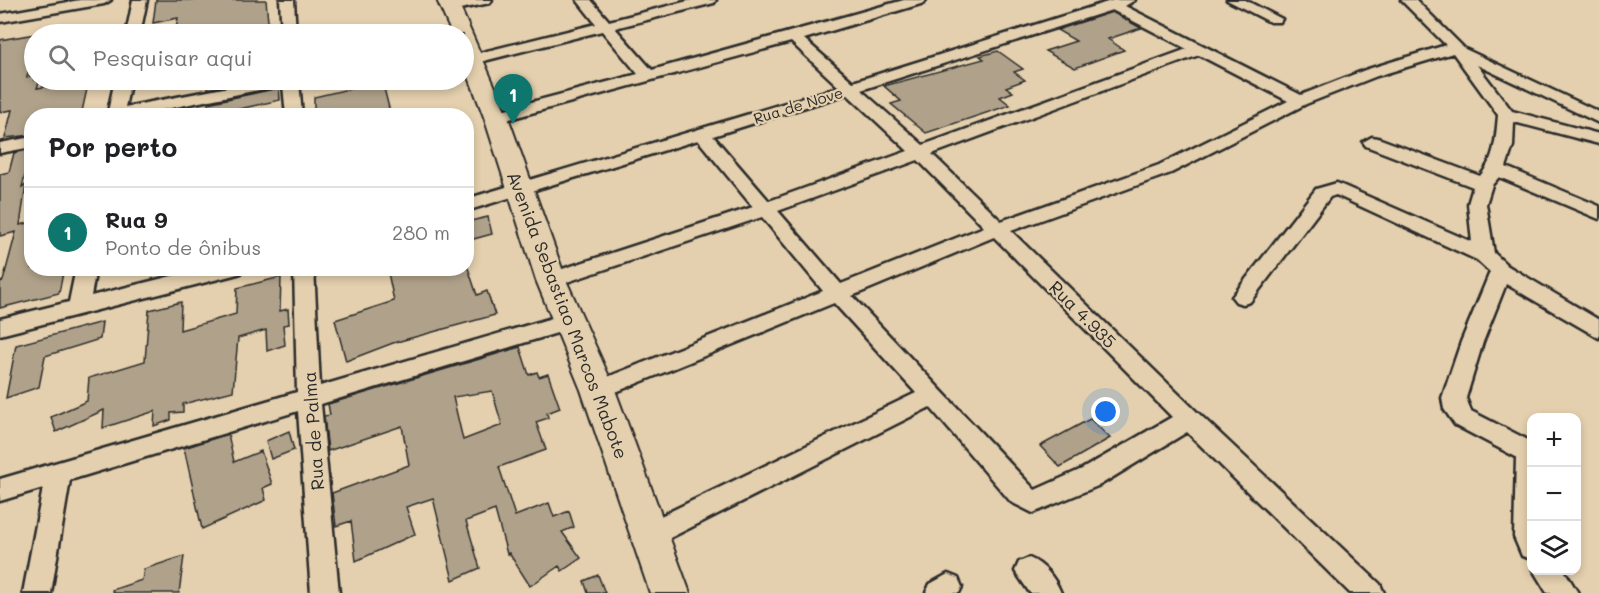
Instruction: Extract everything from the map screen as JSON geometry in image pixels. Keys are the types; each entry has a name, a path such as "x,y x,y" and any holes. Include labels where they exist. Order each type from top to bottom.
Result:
{"main road":[{"name":"Avenida Sebastiao Marcos Mabote","path":"448,4 457,24"},
{"name":"Avenida Sebastiao Marcos Mabote","path":"474,64 496,117 551,280 598,390 670,593"}],"street":[{"path":"0,18 104,0"},
{"path":"135,24 140,0"},
{"path":"287,0 288,24"},
{"path":"448,4 485,0"},
{"path":"584,0 650,77"},
{"path":"474,42 606,26 709,0"},
{"path":"496,117 650,77 919,0"},
{"path":"1234,0 1275,19"},
{"path":"1408,0 1457,48 1506,115 1599,139"},
{"path":"1120,3 1199,50 1300,101"},
{"name":"Rua de Nove","path":"474,203 1120,3"},
{"name":"Rua 4.935","path":"794,37 919,151 1189,419 1370,593"},
{"path":"598,390 997,229 1165,169 1233,137 1300,101 1371,73 1457,48 1599,118"},
{"path":"551,280 766,208 1199,50"},
{"path":"117,108 121,90"},
{"path":"149,108 237,90"},
{"path":"292,90 293,108"},
{"path":"1484,255 1477,204 1483,184 1496,169 1504,146 1506,115"},
{"path":"702,134 837,293 933,395 1020,494 1033,502 1046,499 1189,419"},
{"path":"1372,142 1483,184"},
{"path":"0,148 24,144"},
{"path":"1496,169 1599,213"},
{"path":"1243,297 1323,193 1329,189 1337,189 1484,255 1501,271 1599,330"},
{"path":"1501,271 1472,342 1455,398 1456,409 1463,418 1525,450 1528,457 1527,521"},
{"path":"79,307 85,276"},
{"path":"0,327 202,276"},
{"name":"Rua de Palma","path":"304,276 309,398 325,593"},
{"path":"0,490 569,321"},
{"path":"649,535 933,395"},
{"path":"37,593 59,473"},
{"path":"1029,571 1047,593"},
{"path":"1551,575 1564,593"}],"building":[{"path":"156,0 266,0 268,24 177,24 178,18 153,23"},
{"path":"1112,12 1141,28 1108,39 1124,50 1075,68 1045,51 1076,41 1057,30"},
{"path":"24,36 24,90 87,90 83,108 24,108 24,136 5,138 12,110 0,112 0,40"},
{"path":"998,51 1023,69 1014,72 1025,80 1006,87 1013,92 1000,97 1010,105 926,133 891,104 901,101 884,86 984,59 980,56"},
{"path":"279,90 280,100 244,108 208,108 208,103"},
{"path":"344,90 384,90 389,108 314,108 314,97"},
{"path":"24,151 22,187 24,186 24,198 20,225 24,224 24,276 62,276 59,293 0,308 0,282 3,281 16,232 0,236 0,174 9,172 14,153"},
{"path":"488,217 492,234 474,239 474,220"},
{"path":"389,276 471,276 477,295 487,291 495,315 393,343 346,361 335,320 394,301"},
{"path":"281,277 280,311 288,309 289,324 283,325 285,345 267,351 266,330 238,338 233,391 183,404 183,412 171,413 171,420 154,426 155,411 103,428 104,410 56,432 51,417 87,401 89,378 145,361 149,310 181,302 180,330 236,314 237,288"},
{"path":"102,322 100,339 45,356 39,387 6,398 16,345"},
{"path":"520,347 529,375 537,372 539,377 548,374 560,408 547,413 548,418 536,422 546,450 499,467 515,516 549,503 554,517 569,511 574,527 562,532 581,558 562,571 559,566 530,586 509,553 507,554 495,510 466,521 480,568 453,580 433,498 406,507 415,534 356,561 351,521 336,526 332,493 409,465 402,426 328,451 324,416 330,415 328,404","holes":["492,391 502,425 463,440 453,397"]},
{"path":"1090,419 1110,438 1060,467 1040,446"},
{"path":"289,431 294,450 271,459 266,441"},
{"path":"228,434 234,462 261,451 272,484 263,488 266,500 202,529 184,448"},
{"path":"184,556 179,593 113,593 112,590 142,580 144,569"},
{"path":"598,575 605,593 588,593 584,581"}],"place":[{"name":"Rua 9","path":"513,124"}]}
